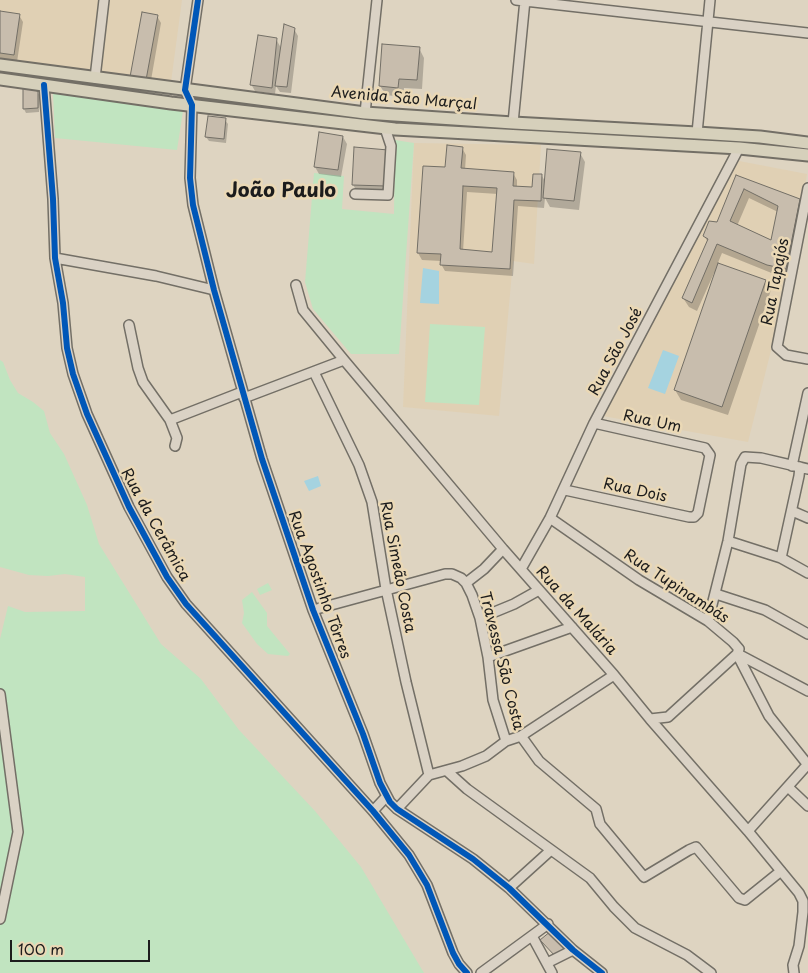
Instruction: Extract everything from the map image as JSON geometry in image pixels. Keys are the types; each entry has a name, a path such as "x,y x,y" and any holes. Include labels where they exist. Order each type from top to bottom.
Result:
{"main road":[{"name":"Avenida São Marçal","path":"0,65 365,112 513,123 697,133 808,143"},
{"name":"Avenida São Marçal","path":"0,79 192,105 385,128 739,148 808,155"}],"street":[{"path":"95,78 104,0"},
{"path":"192,105 185,90 198,0"},
{"path":"365,112 377,0"},
{"path":"513,123 522,0 808,33"},
{"path":"697,133 710,0"},
{"name":"Rua da Cerâmica","path":"44,85 53,199 55,258 63,303 67,348 73,374 105,457 128,507 154,555 186,604 372,811 414,862 427,885 453,953 467,973"},
{"name":"Rua Agostinho Tôrres","path":"192,105 190,191 214,290 243,395 262,459 313,610 386,797 397,809 473,859 509,888 573,950 602,973"},
{"path":"355,194 388,195 391,146 385,128"},
{"name":"Rua São José","path":"521,569 564,490 594,423 739,148"},
{"name":"Rua Tapajós","path":"808,192 777,347 786,355 808,358"},
{"path":"55,258 146,274 214,290"},
{"name":"Rua da Malária","path":"296,285 303,310 344,360 503,549 748,830 799,893 803,901 799,946 794,969"},
{"path":"129,325 138,368 143,382 170,420 177,438 176,446"},
{"path":"170,420 314,372 344,360"},
{"name":"Rua Simeão Costa","path":"314,372 367,485 372,502 386,589 429,775"},
{"path":"781,558 800,467 808,393"},
{"name":"Rua Um","path":"594,423 705,448 710,455 698,513"},
{"path":"708,621 728,541 741,464 745,457 752,456 800,467"},
{"name":"Rua Dois","path":"564,490 689,517 694,517 698,513"},
{"path":"792,511 808,518"},
{"name":"Rua Tupinambás","path":"550,518 639,580 708,621 736,645 739,649 738,654 808,691"},
{"path":"728,541 781,558 808,573"},
{"path":"466,583 484,569 503,549"},
{"name":"Travessa São Costa","path":"313,610 445,574 457,576 466,583 480,618 494,700 506,741"},
{"path":"480,618 514,604 539,590"},
{"path":"716,594 765,610 808,634"},
{"path":"488,657 572,627"},
{"path":"650,719 668,717 738,654 769,716 808,764 748,830"},
{"path":"397,809 429,775 447,771 486,756 506,741 521,736 614,675"},
{"path":"0,694 18,832 0,919"},
{"path":"521,736 539,761 596,809 600,824 644,877 696,847 739,898 745,900 781,870"},
{"path":"447,771 467,789 590,878 614,907 635,928 687,955 711,973"},
{"path":"788,787 808,806"},
{"path":"372,811 386,797"},
{"path":"509,888 551,850"},
{"path":"481,973 548,924"},
{"path":"532,936 552,973"},
{"path":"547,963 573,950"}],"shaded area":[{"path":"0,0 182,0 171,82 0,59"},
{"path":"414,143 541,145 534,264 513,261 499,416 403,407"},
{"path":"739,161 807,174 789,279 748,442 603,416"}],"green space":[{"path":"53,93 183,111 177,150 55,138"},
{"path":"395,140 414,143 399,354 351,354 313,309 305,282 314,173 344,176 342,209 394,214"},
{"path":"430,324 485,327 479,405 425,402"},
{"path":"0,360 3,362 10,380 18,393 44,411 50,433 64,454 87,505 99,544 161,644 201,679 239,730 315,811 361,867 424,973 0,973 0,639 8,606 25,612 85,611 85,577 65,574 48,576 29,575 0,567"},
{"path":"268,583 272,590 260,595 257,589"},
{"path":"252,592 267,613 267,626 290,654 288,656 268,654 257,644 242,623 244,613 242,600"}],"water":[{"path":"423,268 439,271 439,304 420,303"},
{"path":"663,350 679,356 665,394 648,388"},
{"path":"318,476 321,486 309,491 304,481"}],"building":[{"path":"0,11 20,14 14,55 0,53"},
{"path":"142,12 158,15 146,80 130,77"},
{"path":"284,24 295,28 287,87 275,86"},
{"path":"258,35 277,38 272,88 250,85"},
{"path":"382,44 420,47 417,80 399,79 398,88 379,86"},
{"path":"23,88 38,91 38,108 23,109"},
{"path":"208,116 226,118 224,139 205,137"},
{"path":"319,132 343,136 338,170 314,167"},
{"path":"447,145 463,147 461,168 514,172 513,186 532,187 533,174 542,174 541,201 514,200 510,269 440,265 441,254 417,253 423,166 445,167","holes":["463,186 497,188 492,252 460,249"]},
{"path":"354,147 388,150 386,186 352,185"},
{"path":"547,149 581,152 574,201 543,198"},
{"path":"736,175 800,199 786,269 767,265 717,244 692,303 682,298 708,239 703,236 709,221 717,222","holes":["744,189 778,206 771,240 730,221"]},
{"path":"718,263 766,280 722,407 674,390"},
{"path":"551,931 566,948 556,957 540,940"}],"cycle path":[{"path":"198,0 185,90 192,105 190,178 193,205 214,290 262,459 313,610 363,734 380,783 390,802 397,809 473,859 509,888 573,950 602,973"},
{"path":"44,85 53,199 55,258 63,303 67,348 73,374 87,414 129,507 167,577 186,604 373,811 409,855 427,885 453,953 467,973"}],"district":[{"name":"João Paulo","path":"281,191"}]}
